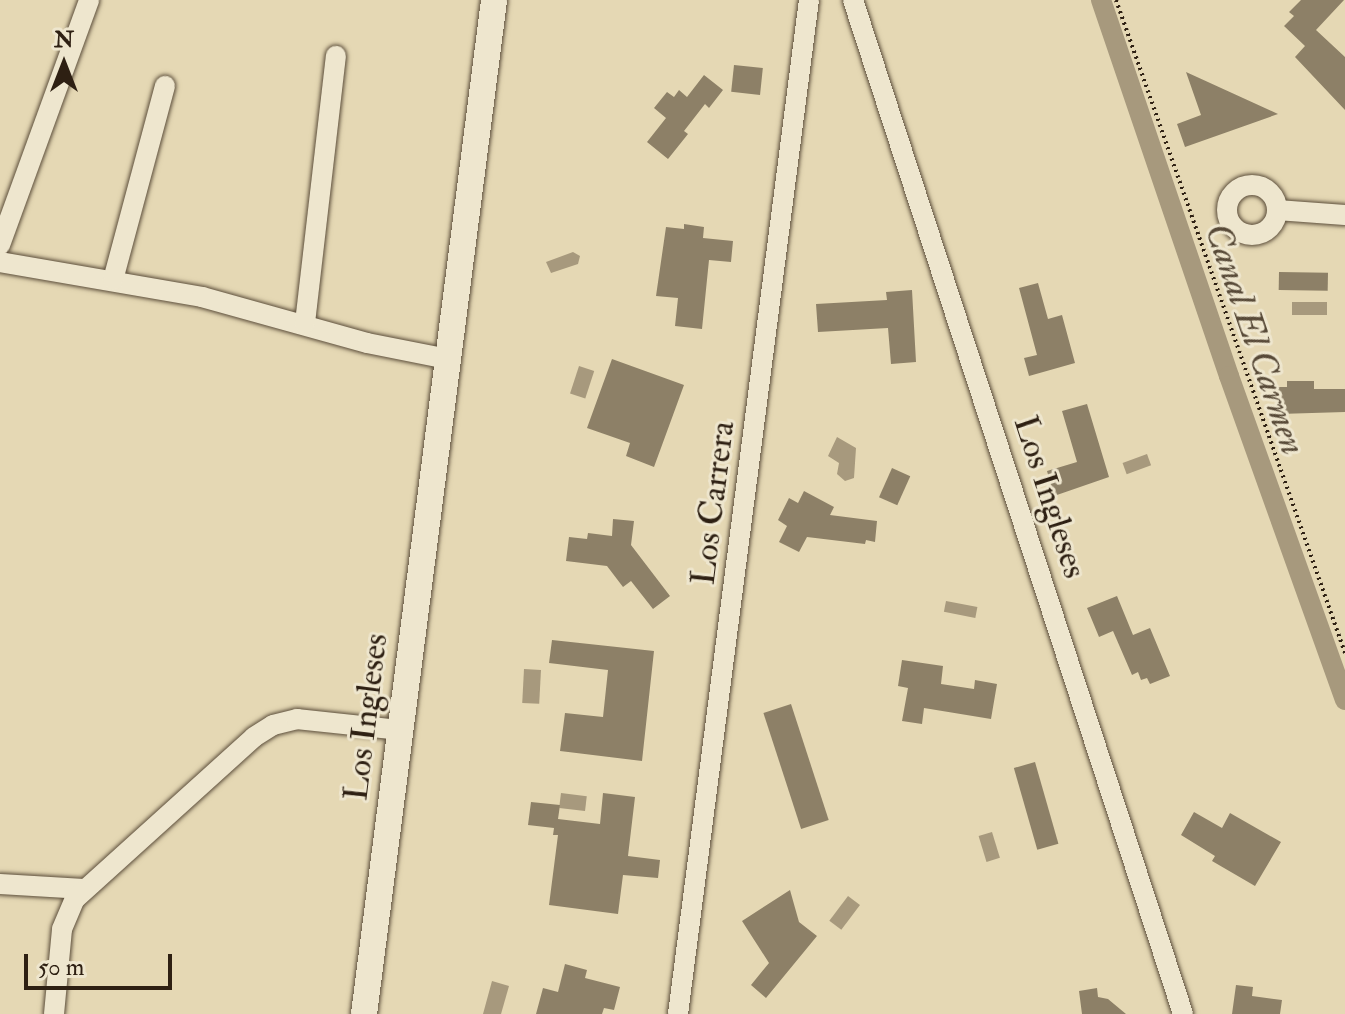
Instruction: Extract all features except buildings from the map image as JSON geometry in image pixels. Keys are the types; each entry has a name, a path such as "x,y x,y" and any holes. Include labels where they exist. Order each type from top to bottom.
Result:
{"street":[{"path":"0,245 89,0"},
{"name":"Los Ingleses","path":"364,1014 494,0"},
{"name":"Los Carrera","path":"678,1014 809,0"},
{"name":"Los Ingleses","path":"853,0 1183,1014"},
{"path":"305,323 336,56"},
{"path":"113,280 165,86"},
{"path":"1277,210 1345,215"},
{"path":"0,262 202,297 305,323 367,343 448,359"},
{"path":"54,1014 64,919 84,889 263,730 285,721 309,719 400,730"},
{"path":"0,884 84,889"}],"path":[{"path":"1116,0 1345,653"}],"shaded area":[{"path":"573,252 580,256 578,264 551,273 546,262"},
{"path":"1292,302 1327,302 1327,315 1292,315"},
{"path":"579,366 594,371 585,399 570,394"},
{"path":"837,437 856,448 854,478 845,481 837,474 839,463 828,456"},
{"path":"1147,454 1151,465 1127,474 1123,463"},
{"path":"946,601 977,607 975,618 944,612"},
{"path":"524,669 541,670 539,704 522,703"},
{"path":"561,793 587,796 585,811 559,808"},
{"path":"992,832 1000,858 987,862 979,836"},
{"path":"848,896 860,905 841,930 829,921"},
{"path":"492,981 509,986 501,1014 483,1014"}],"waterway":[{"name":"Canal El Carmen","path":"1101,0 1229,376 1345,700"}]}
